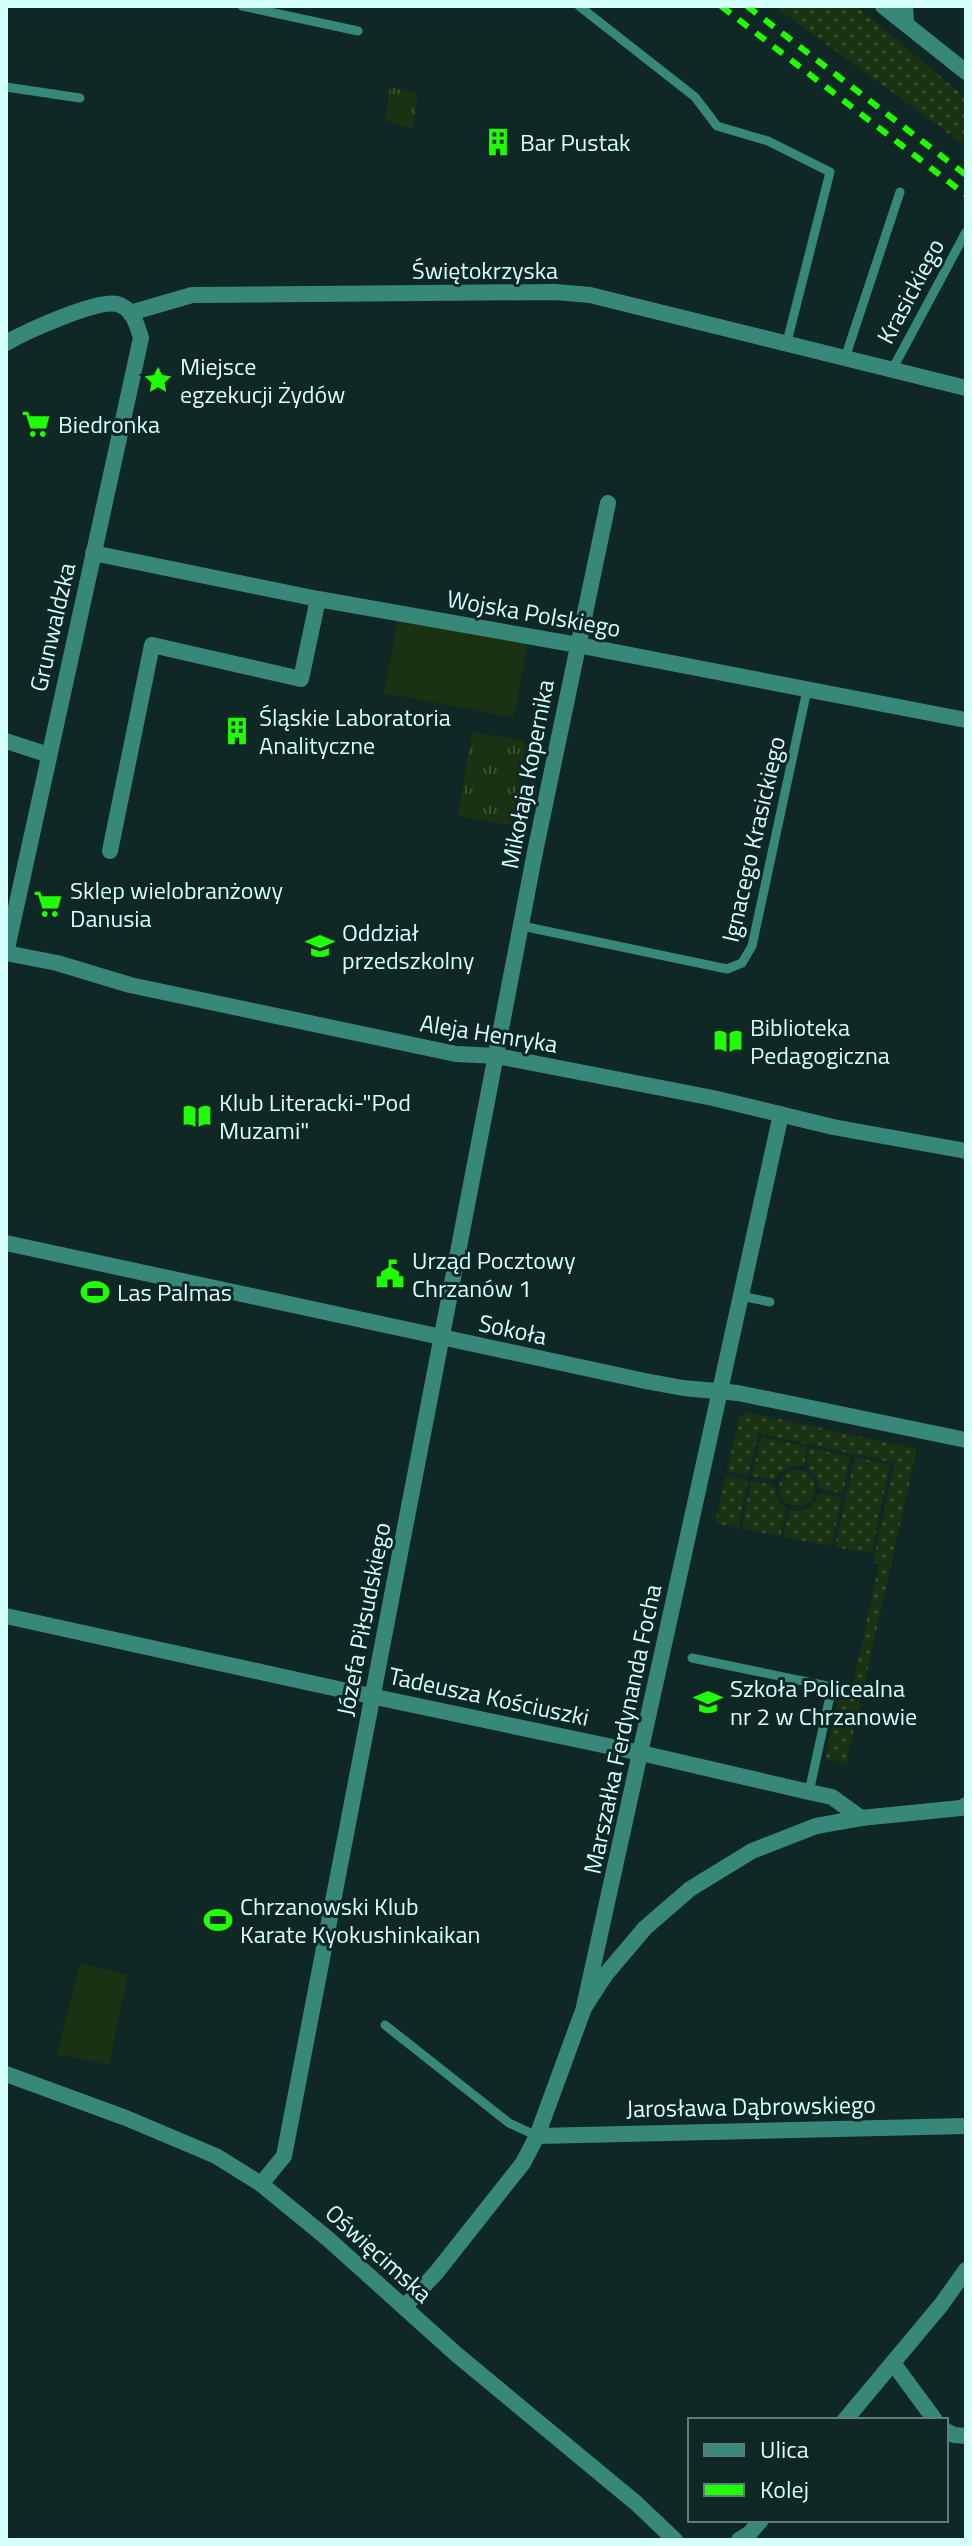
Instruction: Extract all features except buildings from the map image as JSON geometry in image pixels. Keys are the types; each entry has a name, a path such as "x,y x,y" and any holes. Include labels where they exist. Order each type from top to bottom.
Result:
{"street":[{"path":"883,6 966,72"},
{"path":"905,6 906,24"},
{"name":"Świętokrzyska","path":"6,343 82,310 117,304 130,313 192,295 555,292 590,295 966,388"},
{"name":"Grunwaldzka","path":"6,953 141,338 130,313"},
{"name":"Mikołaja Kopernika","path":"497,1056 608,503"},
{"name":"Wojska Polskiego","path":"93,553 318,599 578,645 966,720"},
{"path":"110,851 152,645 301,679 318,599"},
{"path":"6,741 49,755"},
{"name":"Aleja Henryka","path":"6,953 57,963 130,985 456,1054 497,1056 713,1098 833,1127 966,1151"},
{"name":"Józefa Piłsudskiego","path":"261,2184 284,2156 497,1056"},
{"name":"Marszałka Ferdynanda Focha","path":"404,2307 436,2273 523,2163 537,2136 584,2008 781,1114"},
{"name":"Sokoła","path":"6,1243 442,1339 683,1388 720,1390 966,1440"},
{"name":"Tadeusza Kościuszki","path":"6,1616 832,1797 861,1818"},
{"path":"584,2008 606,1974 645,1928 690,1889 752,1851 816,1826 964,1807"},
{"name":"Oświęcimska","path":"6,2074 126,2118 216,2156 261,2184 456,2354 636,2503 675,2540"},
{"name":"Jarosława Dąbrowskiego","path":"537,2136 966,2126"},
{"path":"847,2418 941,2305 966,2270"},
{"path":"893,2363 934,2418"},
{"path":"739,2540 759,2522"}],"lane":[{"path":"242,6 358,31"},
{"path":"579,6 695,97 717,126 768,141 830,172 787,342"},
{"path":"6,87 80,98"},
{"path":"845,358 900,192"},
{"name":"Krasickiego","path":"892,370 966,232"},
{"name":"Ignacego Krasickiego","path":"522,926 727,969 742,963 752,946 807,690"},
{"path":"741,1296 770,1302"},
{"path":"692,1658 832,1687 809,1792"},
{"path":"385,2025 509,2123 537,2136"}],"green space":[{"path":"774,6 856,6 966,98 966,146"},
{"path":"390,87 418,94 413,128 385,121"},
{"path":"398,618 528,643 514,718 384,693"},
{"path":"472,732 526,741 512,825 458,816"},
{"path":"747,1412 917,1449 846,1765 825,1759 838,1701 851,1695 879,1564 873,1562 895,1463 758,1433 748,1475 727,1471 739,1418"},
{"path":"761,1437 807,1447 804,1466 787,1468 775,1480 752,1476"},
{"path":"809,1448 850,1457 843,1493 820,1489 817,1477 806,1467"},
{"path":"855,1457 890,1465 871,1553 835,1547"},
{"path":"797,1470 810,1475 815,1488 810,1501 797,1506 784,1501 779,1488 784,1475"},
{"path":"726,1476 748,1480 738,1528 715,1523"},
{"path":"751,1481 774,1485 778,1501 787,1509 780,1536 742,1529"},
{"path":"820,1493 842,1498 831,1546 783,1537 790,1510 808,1508"},
{"path":"80,1963 128,1975 109,2065 57,2054"}],"railway":[{"path":"721,6 966,195"},
{"path":"747,6 966,175"}],"place":[{"name":"Bar Pustak","path":"498,142"},
{"name":"Miejsce egzekucji Żydów","path":"158,380"},
{"name":"Biedronka","path":"36,424"},
{"name":"Śląskie Laboratoria Analityczne","path":"237,731"},
{"name":"Sklep wielobranżowy Danusia","path":"48,904"},
{"name":"Oddział przedszkolny","path":"320,946"},
{"name":"Biblioteka Pedagogiczna","path":"728,1041"},
{"name":"Klub Literacki-\"Pod Muzami\"","path":"197,1116"},
{"name":"Urząd Pocztowy Chrzanów 1","path":"390,1274"},
{"name":"Las Palmas","path":"95,1292"},
{"name":"Szkoła Policealna nr 2 w Chrzanowie","path":"708,1702"},
{"name":"Chrzanowski Klub Karate Kyokushinkaikan","path":"218,1920"}]}
